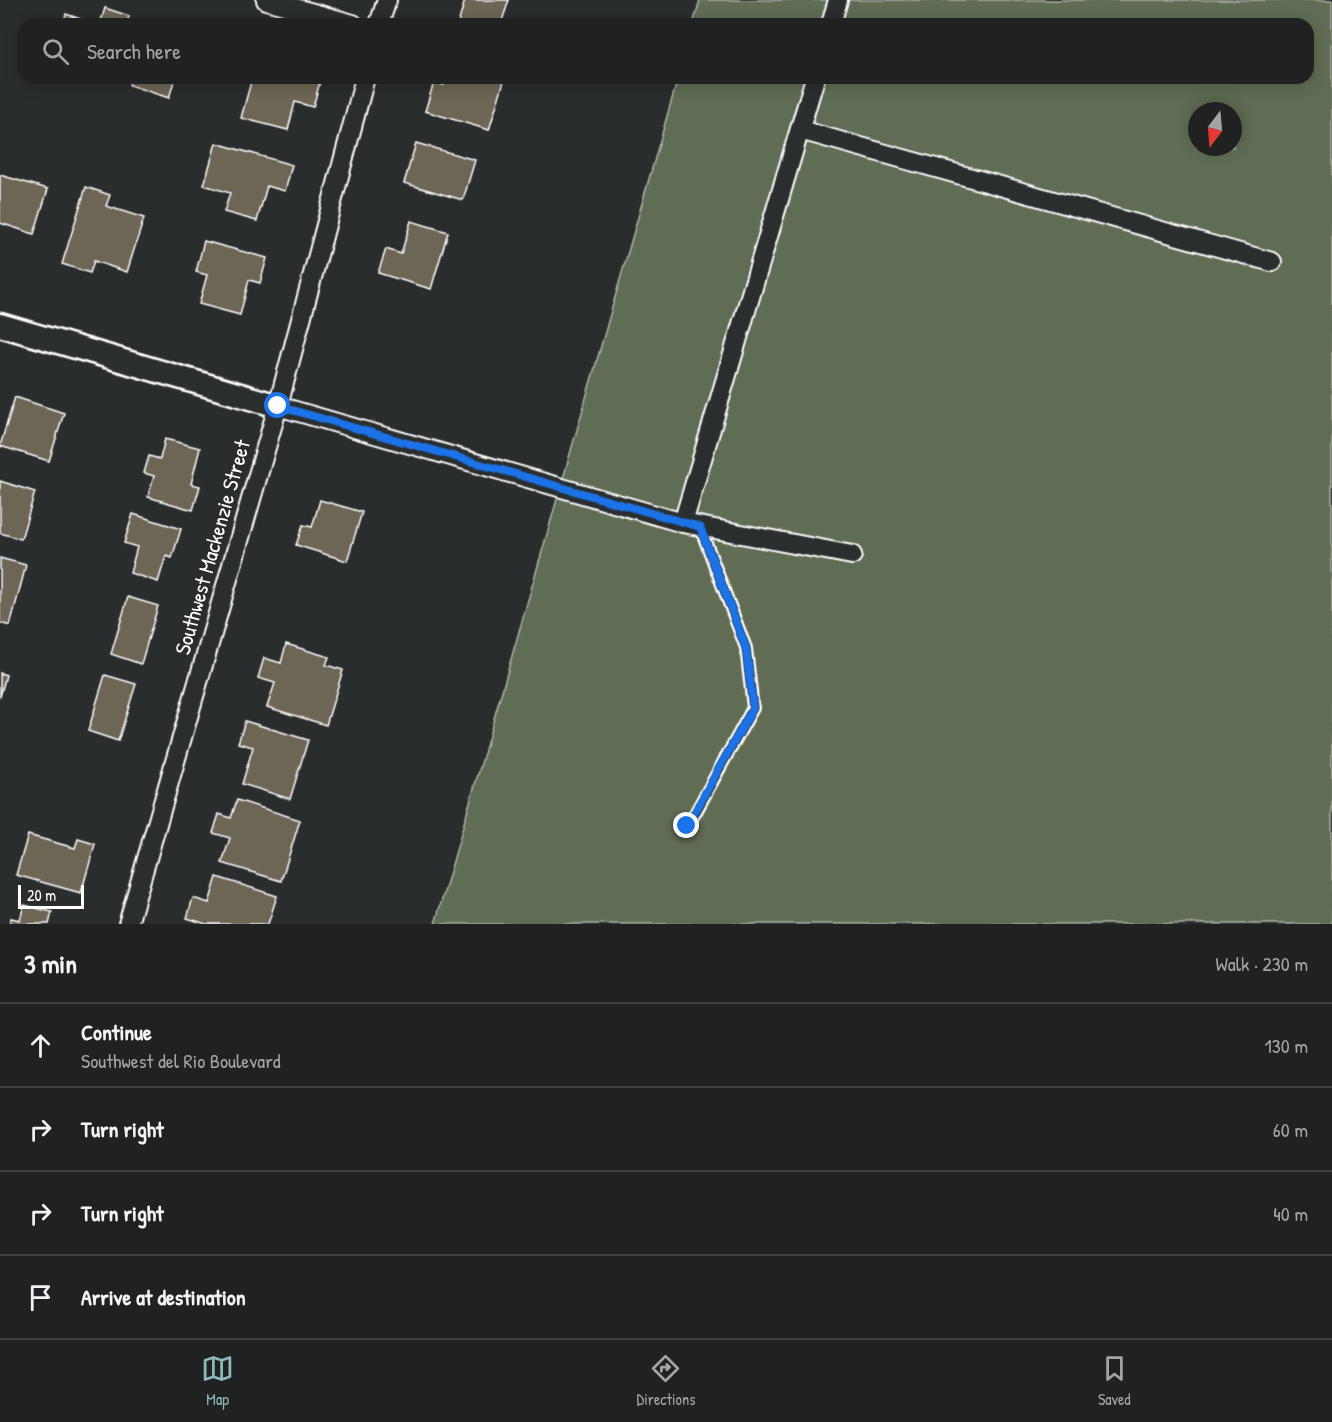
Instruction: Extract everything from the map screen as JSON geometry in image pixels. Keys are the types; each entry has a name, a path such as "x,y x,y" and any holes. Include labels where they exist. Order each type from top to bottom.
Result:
{"street":[{"path":"266,0 331,18"},
{"path":"382,18 387,0"},
{"path":"833,18 838,0"},
{"name":"Southwest Mackenzie Street","path":"128,924 278,406 363,84"},
{"path":"691,525 813,84"},
{"path":"800,130 1272,262"},
{"path":"0,325 691,525 852,555"}],"lane":[{"path":"687,826 753,708 746,648 691,525"}],"green space":[{"path":"700,0 1332,0 1332,924 435,924 676,84 1314,84 1314,18 695,18"}],"building":[{"path":"465,0 509,0 503,18 460,18"},
{"path":"105,8 129,16 128,18 102,18"},
{"path":"66,14 78,18 65,18"},
{"path":"129,84 173,84 169,98"},
{"path":"250,84 319,84 313,107 295,102 288,130 241,118"},
{"path":"433,84 503,84 489,130 425,111"},
{"path":"216,143 292,165 285,191 267,186 257,221 224,212 230,193 204,185"},
{"path":"416,143 475,160 463,200 404,183"},
{"path":"0,175 48,189 34,234 0,223"},
{"path":"86,187 110,195 106,206 144,218 127,272 94,261 90,273 62,264"},
{"path":"411,221 448,232 431,289 378,273 386,249 401,254"},
{"path":"204,241 267,258 260,283 249,280 240,315 199,304 207,275 196,272"},
{"path":"15,397 64,413 49,461 0,446"},
{"path":"165,439 200,448 191,484 200,486 193,510 148,497 154,476 144,473 149,456 160,459"},
{"path":"0,481 35,492 21,539 0,533"},
{"path":"320,500 362,512 347,561 296,545 303,525 312,527"},
{"path":"133,514 181,529 172,558 166,556 158,582 130,573 137,547 124,543"},
{"path":"0,558 26,565 10,626 0,623"},
{"path":"128,597 158,606 141,664 111,654"},
{"path":"286,644 329,657 326,665 343,670 326,725 267,707 275,683 258,678 264,658 281,663"},
{"path":"0,673 6,675 0,697"},
{"path":"105,675 136,684 118,741 88,731"},
{"path":"245,721 308,740 290,799 242,784 253,747 238,743"},
{"path":"237,800 300,820 281,881 222,863 230,838 213,833 219,814 231,818"},
{"path":"28,835 75,848 78,839 95,844 81,893 16,875"},
{"path":"217,877 277,896 268,924 206,924 187,918 193,898 209,903"},
{"path":"24,905 52,912 49,924 9,924 11,918 20,920"}],"route":[{"path":"278,406 700,527 746,648 753,708 687,826"}]}
